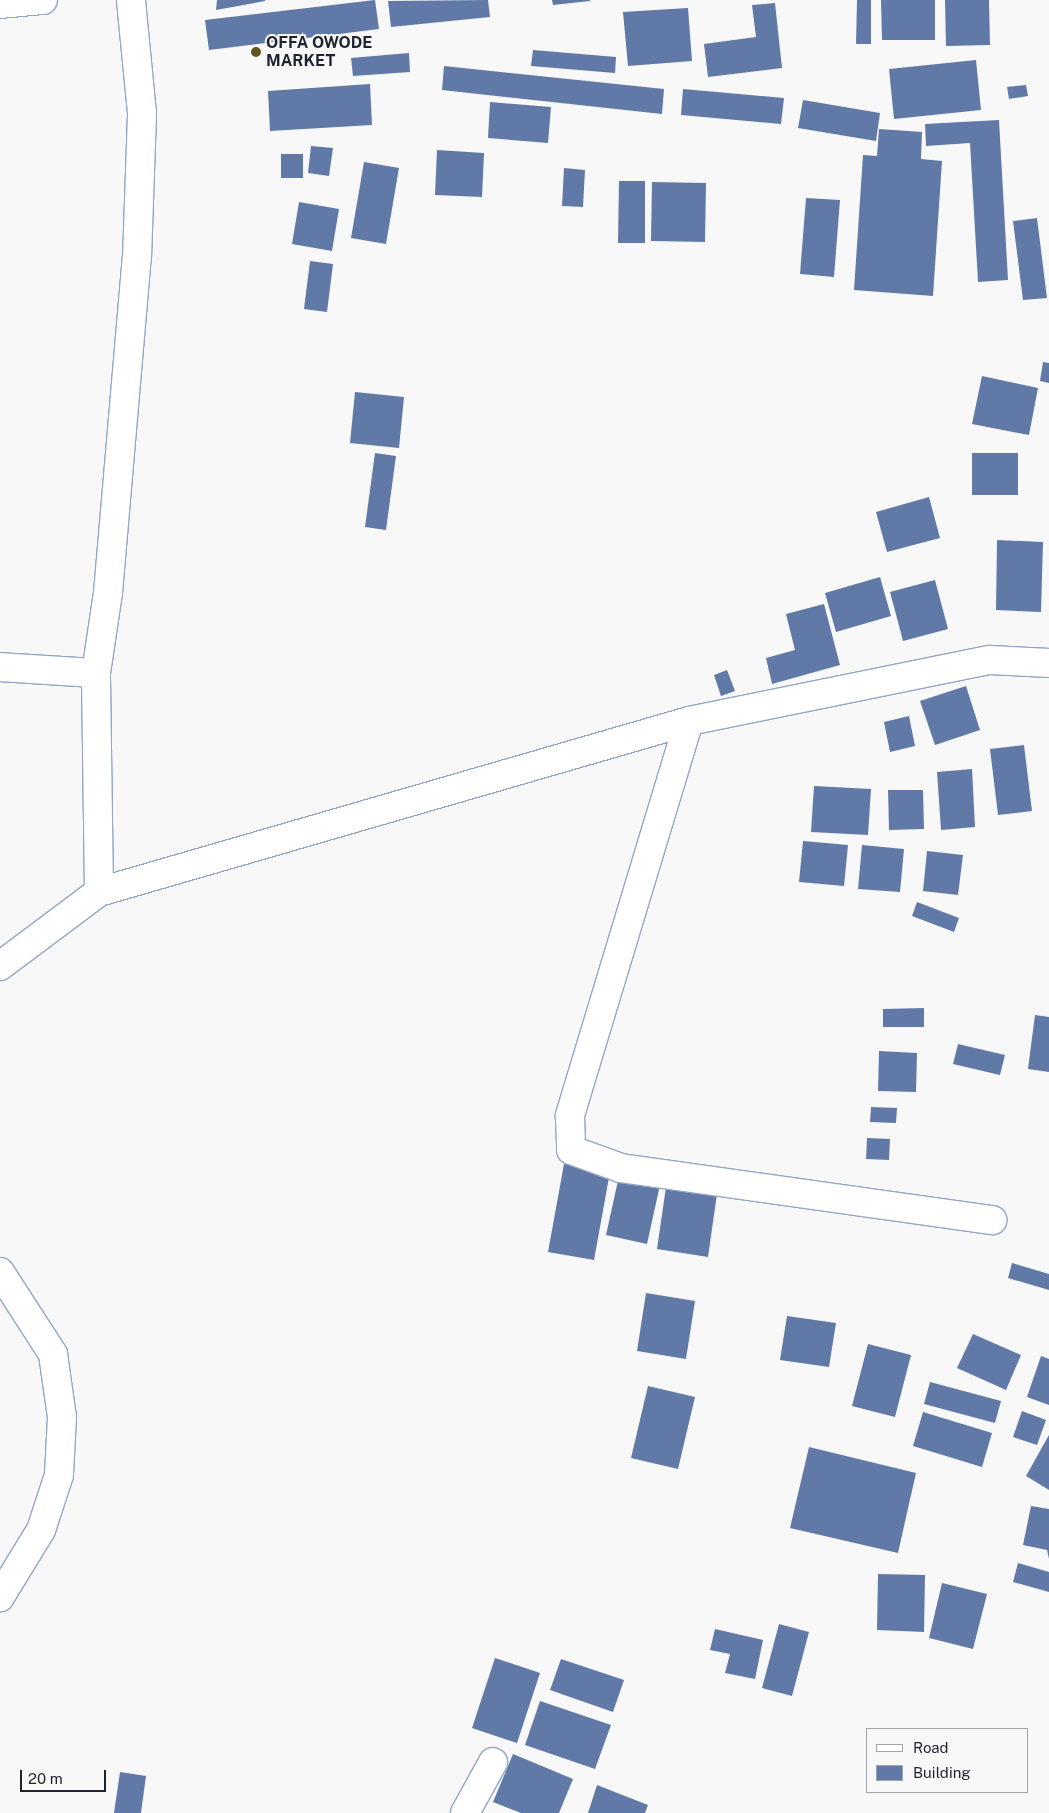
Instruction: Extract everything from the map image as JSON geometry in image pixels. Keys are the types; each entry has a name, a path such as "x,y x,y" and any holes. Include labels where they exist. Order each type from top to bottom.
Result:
{"street":[{"path":"0,4 43,0"},
{"path":"99,892 96,673 108,593 136,258 142,112 131,0"},
{"path":"0,966 99,892 689,721 990,660 1049,663"},
{"path":"0,667 96,673"},
{"path":"689,721 570,1116 571,1150 621,1168 992,1220"},
{"path":"0,1272 53,1354 62,1417 59,1475 41,1530 9,1585"},
{"path":"465,1813 493,1762"}],"building":[{"path":"217,0 265,0 265,1 216,10"},
{"path":"375,0 379,29 209,50 205,20"},
{"path":"488,0 490,17 391,27 388,1"},
{"path":"552,0 590,0 590,1 553,5"},
{"path":"857,0 871,0 871,44 856,44"},
{"path":"881,0 935,0 935,40 882,40"},
{"path":"945,0 989,0 990,45 946,46"},
{"path":"775,3 782,68 708,77 704,44 756,37 752,5"},
{"path":"688,8 692,61 628,66 623,12"},
{"path":"533,50 616,57 615,73 531,66"},
{"path":"409,53 410,72 353,76 351,58"},
{"path":"976,60 981,110 894,119 889,69"},
{"path":"444,66 664,89 662,114 442,90"},
{"path":"370,84 372,125 270,131 268,91"},
{"path":"1026,85 1028,96 1009,99 1007,87"},
{"path":"683,89 784,98 781,124 681,115"},
{"path":"803,100 880,113 876,141 798,128"},
{"path":"490,102 551,107 548,143 488,138"},
{"path":"999,120 1008,280 978,282 970,143 926,146 925,124"},
{"path":"879,129 922,132 921,159 942,161 933,296 854,290 863,155 877,156"},
{"path":"311,146 333,148 329,176 308,173"},
{"path":"437,150 484,153 482,197 435,195"},
{"path":"281,154 303,154 303,178 281,178"},
{"path":"364,162 399,168 386,244 351,238"},
{"path":"564,168 585,170 583,207 562,206"},
{"path":"619,181 645,181 645,243 618,243"},
{"path":"652,182 706,183 705,242 651,241"},
{"path":"806,198 840,200 834,277 800,274"},
{"path":"299,202 339,209 332,251 292,244"},
{"path":"1037,218 1047,298 1023,300 1013,221"},
{"path":"310,261 333,264 327,312 304,309"},
{"path":"1043,362 1049,363 1049,383 1040,381"},
{"path":"982,376 1038,388 1029,435 972,424"},
{"path":"355,392 404,397 399,448 350,443"},
{"path":"375,453 396,456 386,530 365,527"},
{"path":"972,453 1018,453 1018,495 972,495"},
{"path":"929,497 940,538 887,552 876,512"},
{"path":"997,540 1043,542 1041,612 996,610"},
{"path":"880,577 891,616 836,632 825,593"},
{"path":"935,580 948,629 903,641 890,592"},
{"path":"824,604 840,665 772,684 766,658 795,650 786,614"},
{"path":"727,670 735,691 721,696 714,675"},
{"path":"966,686 980,730 935,745 920,701"},
{"path":"909,716 915,746 890,752 884,722"},
{"path":"1024,745 1032,811 998,815 990,749"},
{"path":"972,769 975,827 941,830 937,772"},
{"path":"814,786 871,789 868,835 811,832"},
{"path":"888,790 923,790 924,829 889,830"},
{"path":"803,841 848,845 844,886 799,882"},
{"path":"862,845 904,849 900,892 858,889"},
{"path":"927,851 963,855 958,895 923,891"},
{"path":"917,902 959,918 954,932 912,916"},
{"path":"924,1008 924,1027 883,1027 883,1009"},
{"path":"1035,1015 1049,1017 1049,1072 1028,1069"},
{"path":"958,1044 1005,1055 1000,1075 953,1064"},
{"path":"879,1051 917,1053 916,1092 878,1091"},
{"path":"871,1107 897,1108 896,1123 870,1122"},
{"path":"867,1138 890,1139 889,1160 866,1159"},
{"path":"564,1164 610,1172 594,1260 548,1252"},
{"path":"619,1176 660,1185 647,1244 606,1235"},
{"path":"666,1187 717,1194 708,1257 657,1249"},
{"path":"1012,1263 1049,1274 1049,1290 1008,1278"},
{"path":"646,1293 695,1301 686,1359 637,1351"},
{"path":"787,1316 836,1323 829,1367 780,1360"},
{"path":"973,1334 1021,1355 1006,1390 957,1368"},
{"path":"868,1344 911,1355 895,1417 852,1406"},
{"path":"1041,1356 1049,1359 1049,1405 1027,1397"},
{"path":"930,1382 1001,1401 995,1423 924,1404"},
{"path":"648,1386 695,1397 678,1469 631,1458"},
{"path":"1022,1411 1046,1420 1037,1445 1013,1437"},
{"path":"923,1412 992,1433 982,1467 913,1446"},
{"path":"1049,1435 1049,1490 1026,1476"},
{"path":"809,1447 916,1473 898,1553 790,1528"},
{"path":"1031,1506 1049,1509 1049,1559 1047,1550 1023,1545"},
{"path":"1018,1563 1049,1572 1049,1592 1013,1582"},
{"path":"878,1574 925,1575 924,1632 877,1630"},
{"path":"942,1583 987,1594 973,1649 929,1638"},
{"path":"779,1624 809,1632 792,1696 762,1688"},
{"path":"715,1629 763,1640 755,1679 725,1673 730,1654 710,1650"},
{"path":"495,1658 540,1673 517,1743 472,1728"},
{"path":"561,1659 624,1680 613,1712 550,1690"},
{"path":"540,1701 611,1725 595,1769 525,1745"},
{"path":"513,1754 573,1779 559,1813 521,1813 493,1802"},
{"path":"120,1772 146,1776 141,1813 114,1813"},
{"path":"597,1785 648,1805 645,1813 588,1813"}],"place":[{"name":"OFFA OWODE MARKET","path":"256,52"}]}
